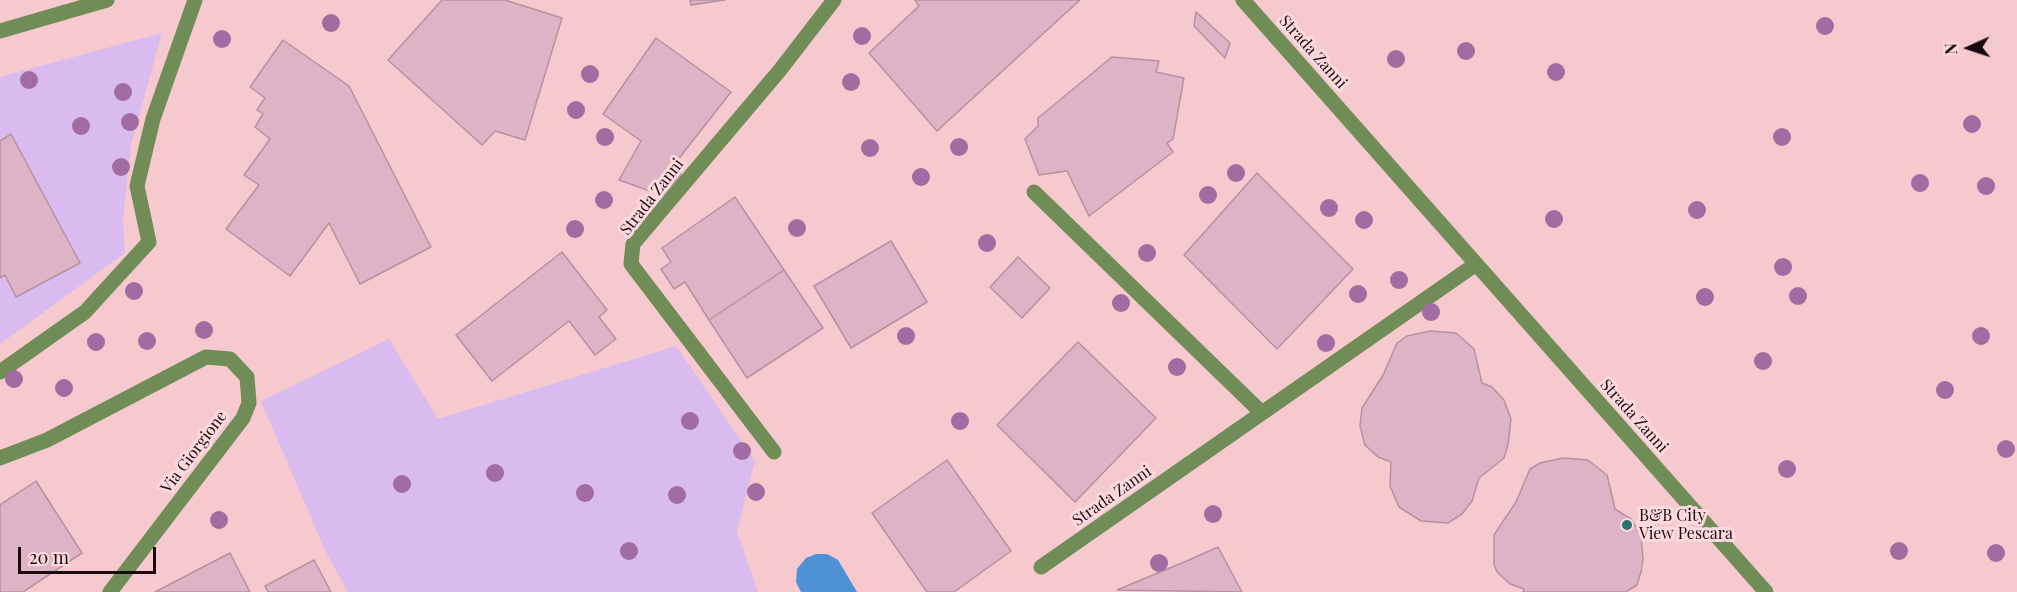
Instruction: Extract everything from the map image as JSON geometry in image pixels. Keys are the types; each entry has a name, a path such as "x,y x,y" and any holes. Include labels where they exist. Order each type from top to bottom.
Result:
{"street":[{"path":"0,31 107,0"},
{"path":"0,372 85,312 149,242 138,186 153,119 195,0"},
{"name":"Strada Zanni","path":"774,452 631,264 633,244 780,70 834,0"},
{"name":"Strada Zanni","path":"1243,0 1766,592"},
{"path":"1034,192 1262,413"},
{"name":"Strada Zanni","path":"1041,567 1476,264"},
{"name":"Via Giorgione","path":"0,458 47,440 206,357 230,359 247,377 249,403 243,418 110,592"}],"shaded area":[{"path":"162,33 131,145 123,219 125,253 0,344 0,77"},
{"path":"389,339 438,419 676,346 755,461 737,531 758,592 348,592 325,550 261,401"}],"water":[{"path":"816,554 827,554 838,560 857,592 801,592 796,582 797,569 806,558"}],"building":[{"path":"442,0 505,0 562,18 525,140 495,131 482,145 388,60"},
{"path":"690,0 725,0 691,5"},
{"path":"915,0 1080,0 937,131 869,53 919,6"},
{"path":"1196,12 1230,43 1225,58 1194,26"},
{"path":"656,38 731,92 673,166 681,174 664,196 619,180 641,141 603,114"},
{"path":"283,40 349,86 431,247 360,284 329,223 290,276 226,229 259,185 244,175 270,139 255,127 263,114 257,110 265,98 250,87"},
{"path":"1112,57 1159,61 1156,72 1184,78 1173,139 1167,143 1173,152 1089,216 1067,171 1039,175 1025,139 1038,126 1038,118"},
{"path":"11,134 80,263 16,297 5,275 0,278 0,141"},
{"path":"1257,173 1353,269 1277,349 1184,255"},
{"path":"735,197 784,270 709,320 685,282 674,289 661,269 671,262 662,248"},
{"path":"891,241 927,302 851,348 814,286"},
{"path":"562,252 607,310 599,317 616,339 595,355 569,321 492,381 456,335"},
{"path":"1018,257 1050,288 1022,318 990,287"},
{"path":"784,270 823,328 747,378 709,320"},
{"path":"1430,331 1456,333 1474,349 1482,383 1492,387 1504,400 1511,419 1504,458 1479,478 1472,501 1462,514 1448,523 1421,521 1399,507 1390,486 1391,462 1378,457 1365,445 1360,426 1362,408 1383,375 1397,343 1407,336"},
{"path":"1078,342 1156,418 1075,502 997,425"},
{"path":"1563,458 1588,460 1607,475 1615,509 1631,519 1641,536 1643,559 1641,572 1637,585 1626,592 1523,592 1524,589 1510,584 1497,572 1494,564 1494,535 1516,502 1530,469 1540,463"},
{"path":"947,460 1011,551 954,592 927,592 872,513"},
{"path":"36,481 82,553 23,592 0,592 0,505"},
{"path":"1218,547 1242,592 1117,590 1189,560"},
{"path":"230,553 250,592 155,592"},
{"path":"314,560 331,592 268,592 265,586"}],"place":[{"name":"B&B City View Pescara","path":"1627,525"}]}
